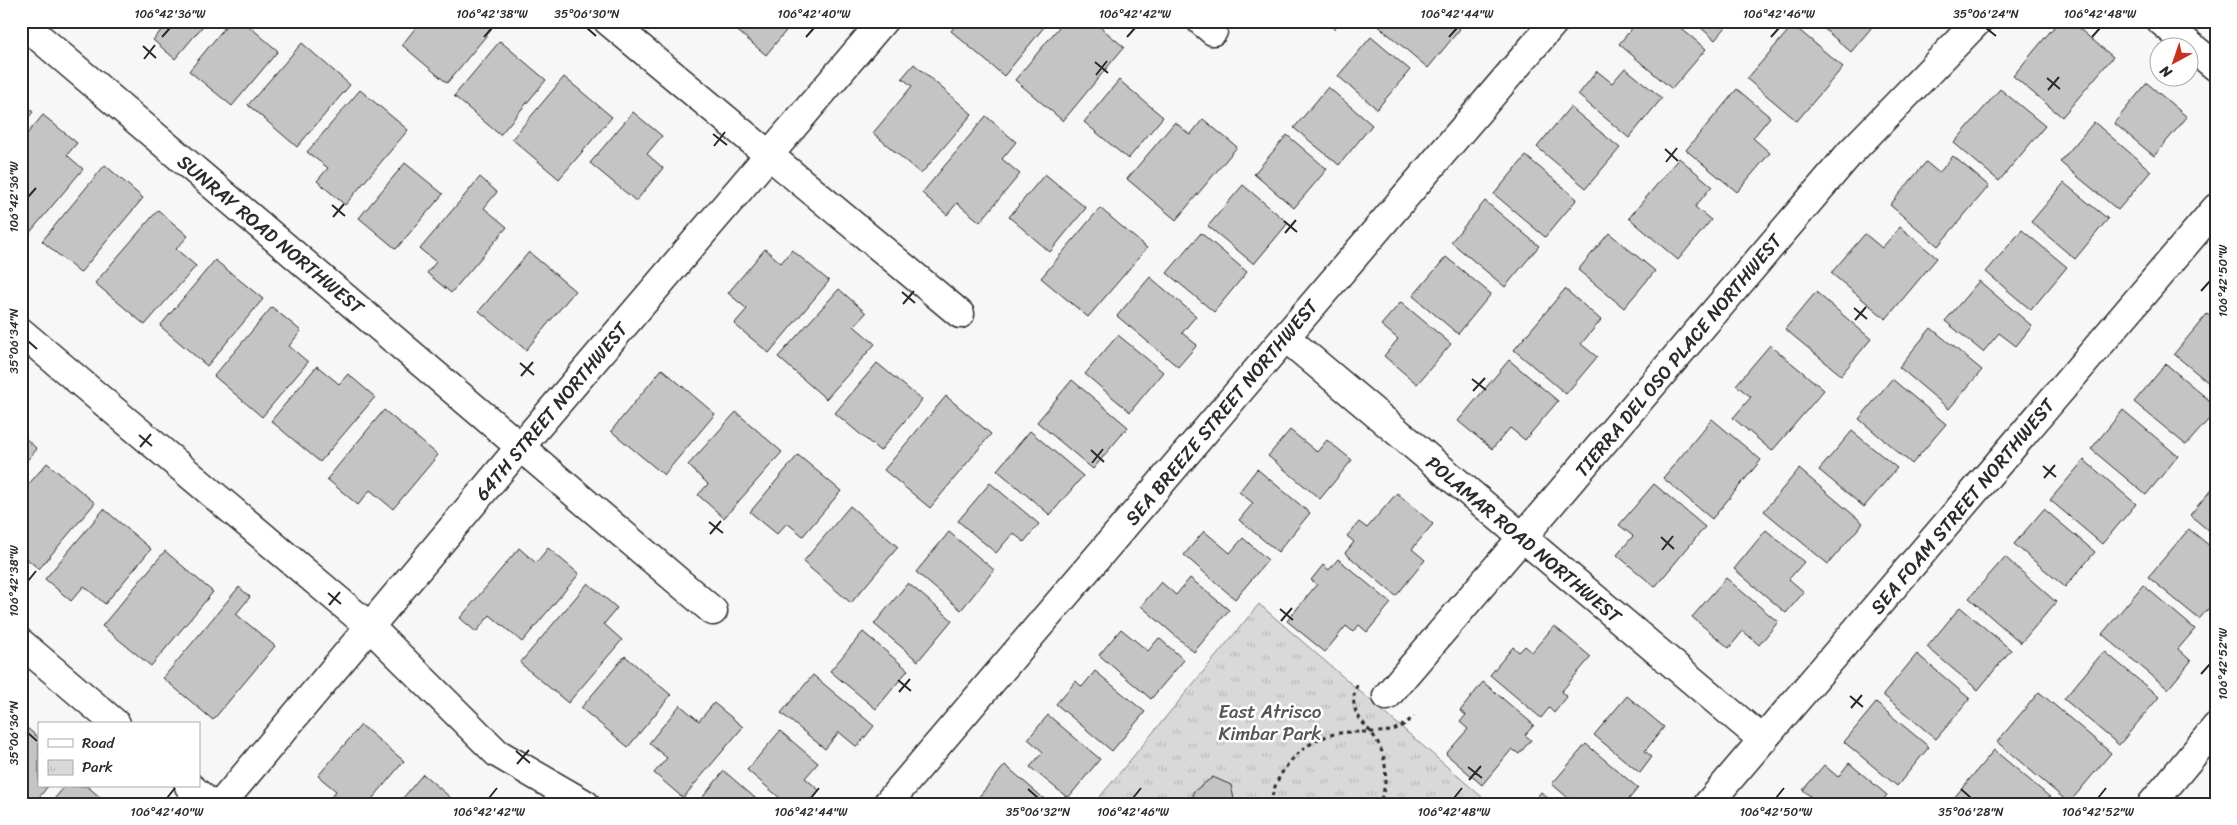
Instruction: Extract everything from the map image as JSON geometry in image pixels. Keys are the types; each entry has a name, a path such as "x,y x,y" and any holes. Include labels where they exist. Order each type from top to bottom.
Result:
{"street":[{"path":"608,21 960,314"},
{"name":"64TH STREET NORTHWEST","path":"221,804 521,446 883,21"},
{"name":"SEA BREEZE STREET NORTHWEST","path":"887,804 1555,21"},
{"name":"TIERRA DEL OSO PLACE NORTHWEST","path":"1387,696 1850,153 1978,21"},
{"path":"2161,21 2216,68"},
{"name":"SUNRAY ROAD NORTHWEST","path":"21,22 713,611"},
{"name":"SEA FOAM STREET NORTHWEST","path":"1708,804 2216,208"},
{"path":"21,332 370,627 497,754 585,804"},
{"name":"POLAMAR ROAD NORTHWEST","path":"1285,338 1763,740"},
{"path":"21,643 114,722"},
{"path":"2152,804 2216,727"},
{"path":"191,788 210,804"}],"path":[{"path":"1358,683 1352,696 1356,715 1380,746 1384,760 1386,776 1379,804"},
{"path":"1271,804 1273,789 1284,769 1297,753 1311,743 1324,736 1336,733 1395,730 1404,726 1414,716"}],"green space":[{"name":"East Atrisco Kimbar Park","path":"1259,604 1490,804 1094,804"}],"building":[{"path":"157,21 207,21 175,59 153,40 164,27"},
{"path":"230,21 243,21 278,51 232,106 189,71"},
{"path":"421,21 480,21 491,30 447,83 402,45"},
{"path":"726,21 794,21 766,55"},
{"path":"959,21 1049,21 1004,76 951,31"},
{"path":"1064,21 1093,21 1124,47 1063,121 1015,80"},
{"path":"1325,21 1341,21 1334,29"},
{"path":"1378,21 1451,21 1460,29 1428,68 1376,24"},
{"path":"1638,21 1672,21 1706,49 1672,89 1619,44"},
{"path":"1693,21 1731,21 1715,40"},
{"path":"1815,21 1877,21 1851,52"},
{"path":"2059,21 2070,21 2113,57 2062,117 2013,76"},
{"path":"1793,25 1843,67 1797,121 1747,79"},
{"path":"1371,37 1410,70 1377,109 1338,76"},
{"path":"500,41 546,80 500,135 454,96"},
{"path":"302,43 350,85 297,147 248,105"},
{"path":"914,64 972,114 921,174 873,133 912,86 902,78"},
{"path":"1625,68 1662,98 1629,138 1578,95 1597,71 1612,83"},
{"path":"564,77 612,117 559,179 512,139"},
{"path":"1119,80 1163,117 1128,159 1084,122"},
{"path":"2147,83 2150,88 2153,88 2187,117 2154,156 2114,123"},
{"path":"1328,87 1372,125 1339,165 1294,128"},
{"path":"1737,89 1770,117 1753,138 1770,153 1737,192 1686,150"},
{"path":"2000,89 2045,126 1999,181 1954,143"},
{"path":"360,90 408,130 345,205 317,181 328,168 307,152"},
{"path":"21,102 33,112 21,126"},
{"path":"1570,107 1620,148 1586,188 1537,147"},
{"path":"633,112 662,136 647,154 663,168 636,201 590,163"},
{"path":"43,115 77,143 67,155 83,169 27,236 21,231 21,141"},
{"path":"986,116 1016,142 1002,159 1020,174 980,222 957,203 947,215 922,193"},
{"path":"1203,119 1237,147 1176,220 1127,179 1175,122 1190,135"},
{"path":"2094,122 2151,171 2118,210 2060,162"},
{"path":"1287,135 1327,169 1294,208 1254,174"},
{"path":"1526,156 1577,199 1545,237 1494,194"},
{"path":"1953,156 1989,186 1938,246 1890,205 1926,162 1939,173"},
{"path":"1679,158 1712,186 1695,207 1711,220 1678,260 1629,218"},
{"path":"405,163 443,194 396,249 359,218"},
{"path":"105,165 143,198 80,273 42,241"},
{"path":"1045,174 1086,208 1050,252 1009,217"},
{"path":"480,177 497,192 484,208 507,227 451,293 427,273 436,262 420,249"},
{"path":"2064,183 2108,219 2075,259 2031,222"},
{"path":"1243,185 1288,223 1254,264 1208,226"},
{"path":"1485,201 1539,246 1505,287 1451,242"},
{"path":"1100,208 1147,248 1088,317 1041,278"},
{"path":"158,210 188,236 176,249 196,266 145,325 95,283"},
{"path":"1900,227 1937,258 1886,319 1831,273 1865,234 1882,248"},
{"path":"2022,230 2067,267 2031,310 1986,272"},
{"path":"1201,233 1247,272 1214,312 1167,273"},
{"path":"1609,233 1655,271 1624,308 1578,270"},
{"path":"765,249 781,263 792,250 829,281 769,353 734,324 747,309 728,293"},
{"path":"529,252 575,291 526,350 479,311"},
{"path":"1446,257 1491,294 1458,334 1413,296"},
{"path":"215,260 263,299 207,366 160,326"},
{"path":"1150,277 1196,316 1182,333 1197,345 1178,367 1117,316"},
{"path":"1979,281 2032,326 2016,346 1999,333 1983,352 1945,321"},
{"path":"839,289 866,313 854,326 875,344 826,399 778,357"},
{"path":"1565,289 1601,320 1581,344 1597,357 1566,394 1514,350"},
{"path":"1816,292 1871,339 1841,375 1785,329"},
{"path":"1401,302 1451,344 1417,384 1384,356 1398,339 1381,325"},
{"path":"272,307 301,331 289,346 308,362 262,417 214,376"},
{"path":"2207,314 2216,321 2216,389 2174,354"},
{"path":"1931,328 1982,370 1949,409 1899,367"},
{"path":"1118,335 1163,372 1130,412 1085,374"},
{"path":"1770,345 1824,390 1772,451 1733,418 1751,397 1736,385"},
{"path":"1509,360 1558,401 1525,440 1510,428 1492,449 1458,421"},
{"path":"877,363 922,400 880,451 835,413"},
{"path":"2166,364 2216,406 2216,411 2186,445 2134,402"},
{"path":"317,366 339,384 348,374 375,397 320,462 271,421"},
{"path":"662,369 715,414 664,475 611,431"},
{"path":"1892,379 1946,424 1912,464 1859,419"},
{"path":"1072,380 1128,427 1093,469 1037,422"},
{"path":"946,396 991,434 930,508 884,470"},
{"path":"384,410 438,455 393,509 370,490 358,505 327,479"},
{"path":"2123,410 2178,456 2146,495 2091,449"},
{"path":"736,412 782,452 724,518 698,495 708,484 688,465"},
{"path":"1712,419 1761,460 1712,519 1663,478"},
{"path":"1290,430 1317,452 1327,440 1352,460 1320,499 1268,456"},
{"path":"1030,431 1083,476 1050,515 997,470"},
{"path":"1852,431 1897,468 1864,507 1819,470"},
{"path":"21,434 37,449 21,467"},
{"path":"798,455 841,491 803,536 787,523 777,534 750,512"},
{"path":"2084,460 2136,504 2102,544 2050,500"},
{"path":"47,463 95,503 39,569 21,554 21,493"},
{"path":"1257,469 1310,513 1278,552 1239,520 1253,503 1239,492"},
{"path":"1799,469 1863,523 1828,564 1764,511"},
{"path":"990,483 1039,524 1024,542 1013,533 996,553 958,521"},
{"path":"1654,484 1705,527 1655,587 1617,555 1633,536 1619,525"},
{"path":"2216,484 2216,537 2190,515"},
{"path":"1397,493 1433,524 1412,549 1425,560 1396,596 1345,553 1354,542 1347,536 1359,522 1367,528"},
{"path":"850,506 898,547 851,603 803,562"},
{"path":"104,509 151,549 105,604 84,586 71,601 45,579"},
{"path":"2044,509 2095,552 2065,587 2014,544"},
{"path":"2189,529 2216,551 2216,600 2199,619 2148,577"},
{"path":"1766,530 1804,562 1789,579 1804,592 1786,613 1734,569"},
{"path":"1204,531 1230,553 1243,538 1268,560 1235,599 1184,555"},
{"path":"949,532 994,570 961,610 916,572"},
{"path":"519,548 536,563 548,548 579,574 522,642 490,615 476,632 460,618"},
{"path":"165,551 213,592 151,666 102,626"},
{"path":"2005,557 2056,602 2021,643 1969,598"},
{"path":"1338,559 1391,603 1367,632 1359,625 1353,632 1346,626 1325,652 1287,621 1317,584 1311,580 1323,565 1329,570"},
{"path":"1190,578 1229,610 1194,652 1141,606 1161,582 1176,595"},
{"path":"1726,578 1778,622 1759,645 1743,631 1729,648 1692,617"},
{"path":"588,583 617,608 604,624 622,640 568,703 520,663"},
{"path":"908,583 952,620 918,661 874,624"},
{"path":"2143,585 2195,629 2178,649 2191,661 2168,689 2102,634"},
{"path":"239,587 250,597 236,614 275,646 213,720 163,678"},
{"path":"1960,607 2011,650 1978,690 1927,647"},
{"path":"1554,626 1591,657 1561,692 1567,697 1554,713 1549,708 1541,718 1490,675 1513,647 1519,652 1525,646 1532,652"},
{"path":"1121,629 1148,651 1159,638 1184,660 1151,699 1099,655"},
{"path":"863,632 908,670 876,709 830,671"},
{"path":"2104,651 2159,697 2119,745 2064,699"},
{"path":"1917,654 1970,699 1936,739 1883,695"},
{"path":"625,656 671,695 628,747 581,708"},
{"path":"1095,671 1145,712 1112,751 1056,704 1076,681 1082,687"},
{"path":"813,675 874,726 857,747 839,732 825,749 781,713"},
{"path":"1483,682 1534,725 1525,735 1531,740 1519,754 1512,749 1482,785 1446,754 1468,729 1460,722 1466,715 1460,711"},
{"path":"2039,692 2111,753 2069,803 1997,742"},
{"path":"1627,696 1664,727 1645,751 1652,757 1640,773 1594,735"},
{"path":"714,703 743,727 683,798 654,773 667,758 649,743 680,705 699,721"},
{"path":"1876,703 1929,747 1897,786 1844,742"},
{"path":"1048,715 1100,759 1068,798 1030,767 1043,752 1028,739"},
{"path":"21,723 38,737 38,788 46,788 34,804 21,804"},
{"path":"361,725 404,761 368,804 325,804 336,791 318,776"},
{"path":"780,731 818,763 805,778 819,790 807,804 787,804 747,770"},
{"path":"1586,744 1638,788 1625,804 1607,804 1602,800 1599,804 1575,804 1552,784"},
{"path":"1994,750 2058,804 1958,804 1953,799"},
{"path":"1849,763 1887,795 1880,804 1819,804 1803,790 1824,765 1838,777"},
{"path":"1005,765 1050,804 973,804"},
{"path":"724,771 762,804 697,804"},
{"path":"423,774 458,804 398,804"},
{"path":"1213,777 1231,785 1235,804 1194,804 1193,792"},
{"path":"63,788 89,788 108,804 50,804"},
{"path":"1541,792 1555,804 1532,804"}]}
